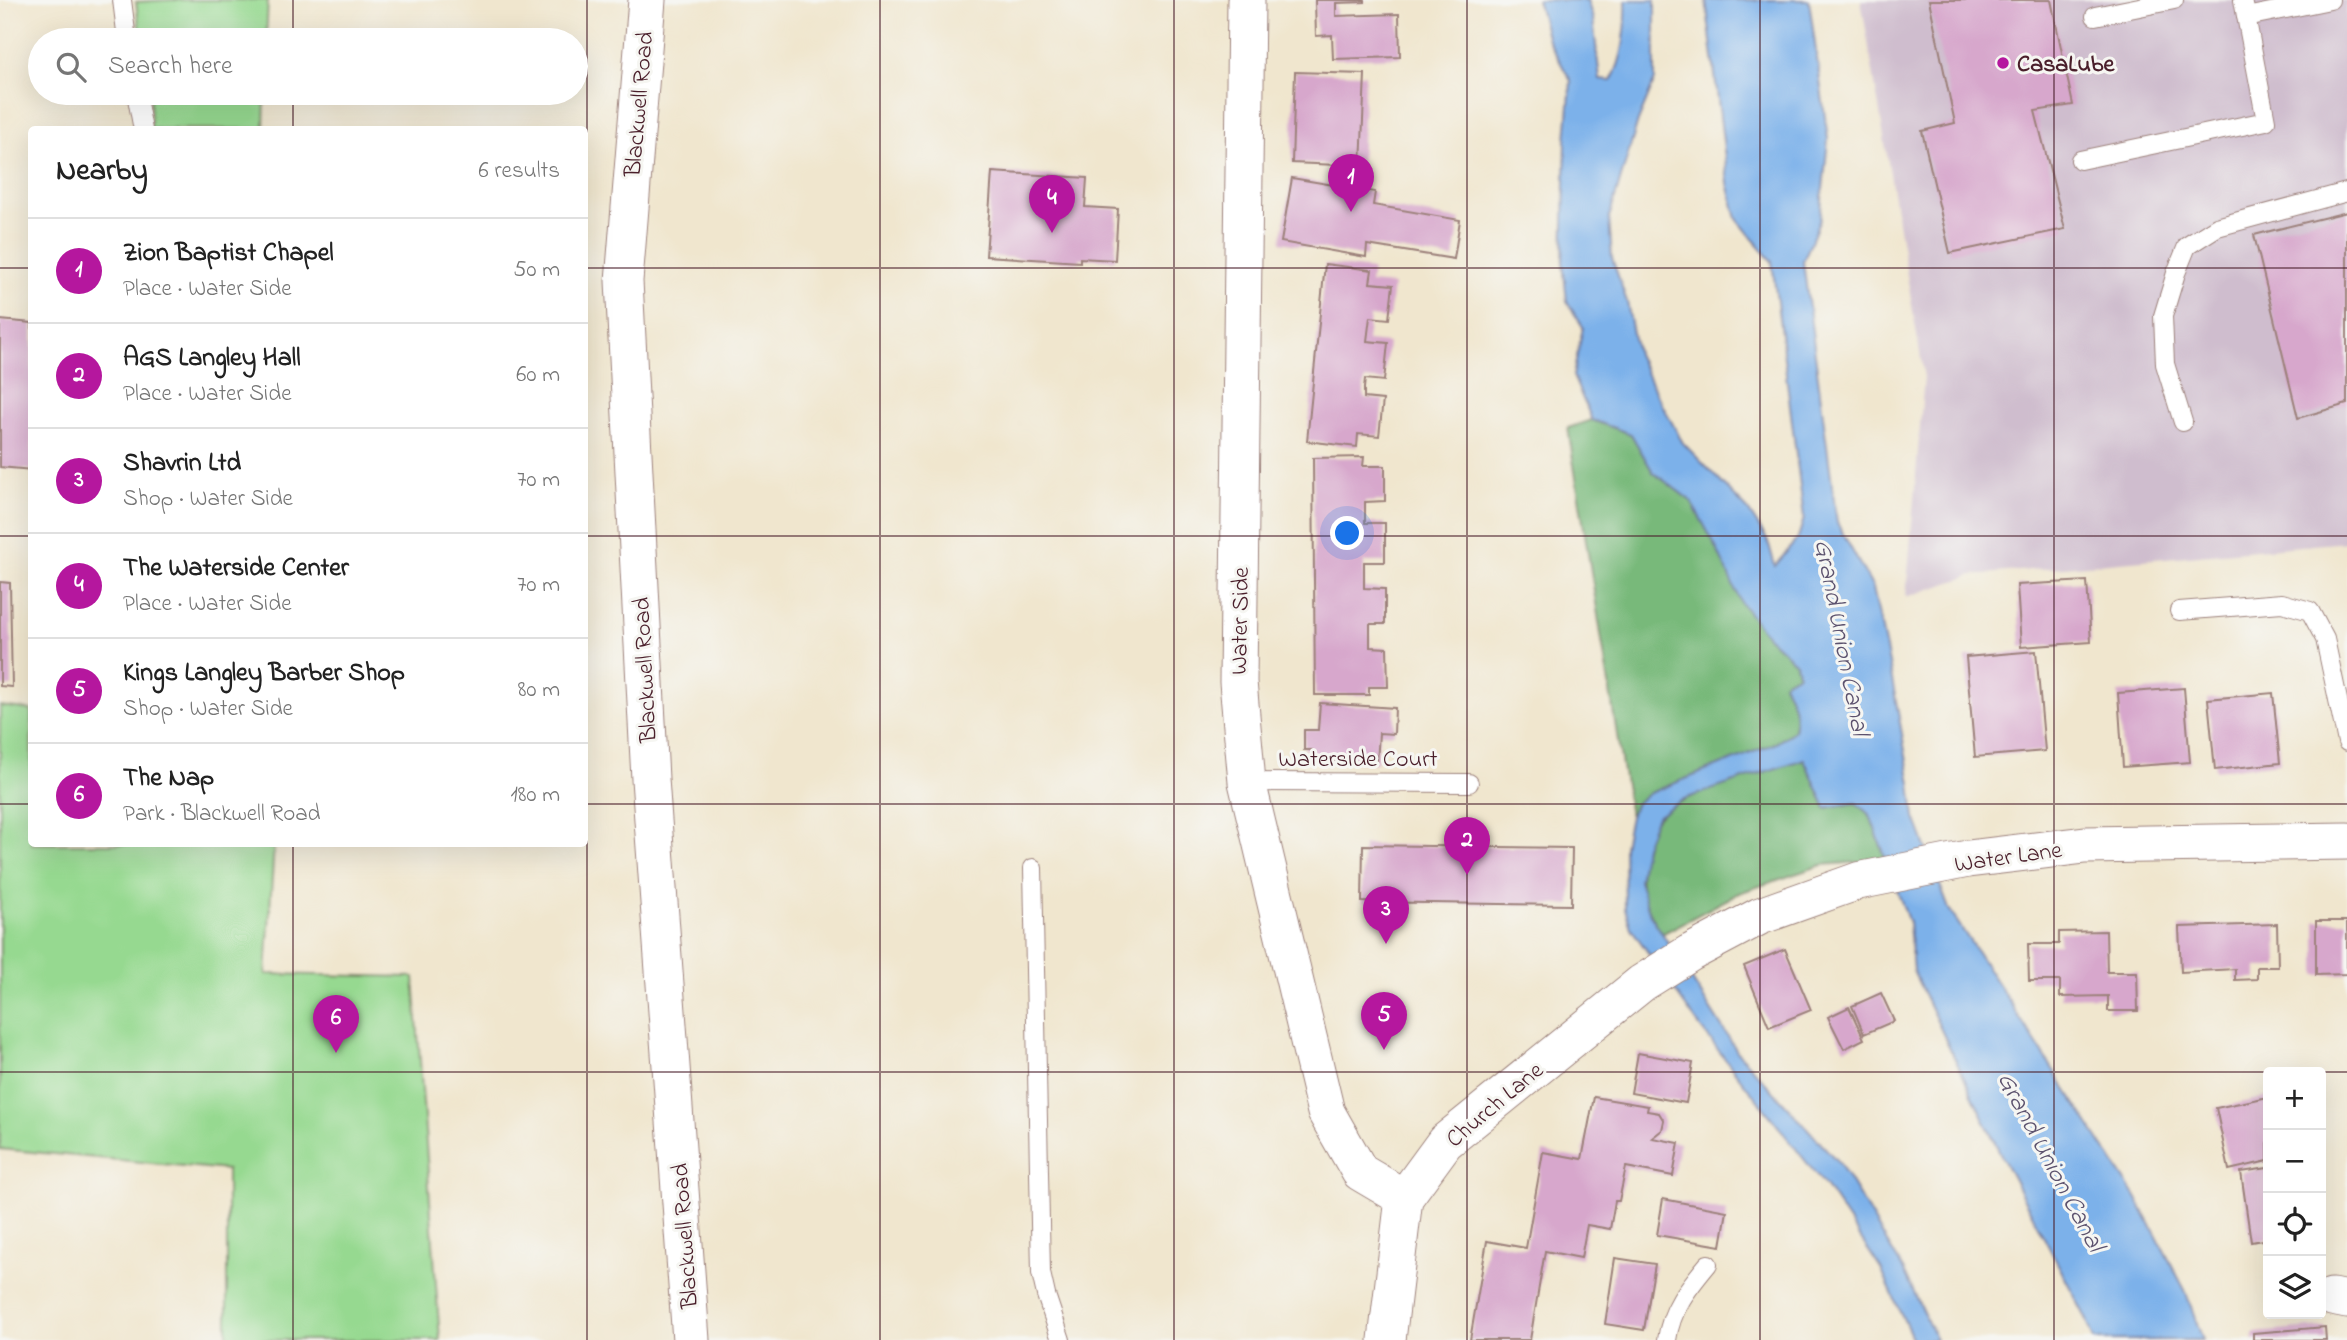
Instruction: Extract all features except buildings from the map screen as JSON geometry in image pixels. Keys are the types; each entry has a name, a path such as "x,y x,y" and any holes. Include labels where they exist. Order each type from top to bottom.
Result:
{"street":[{"name":"Blackwell Road","path":"647,0 624,281 650,779 691,1340"},
{"name":"Water Side","path":"1246,0 1238,682 1247,782 1326,1112 1360,1172 1404,1198"},
{"name":"Water Lane","path":"1685,955 1760,916 1858,881 1968,859 2085,845 2347,841"},
{"name":"Church Lane","path":"1387,1340 1404,1198 1445,1142 1642,983 1685,955"}],"lane":[{"path":"122,0 126,28"},
{"path":"2095,16 2174,0"},
{"path":"2080,160 2266,121 2245,9 2330,0"},
{"path":"138,105 142,126"},
{"path":"2183,422 2165,364 2163,316 2187,246 2217,227 2347,192"},
{"path":"2179,611 2282,603 2310,611 2325,639 2347,742"},
{"name":"Waterside Court","path":"1247,782 1469,783"},
{"path":"1033,868 1041,1273 1061,1340"},
{"path":"1667,1340 1669,1325 1682,1295 1708,1264"}],"shaded area":[{"path":"1861,0 2347,0 2347,542 1973,575 1906,597 1924,377"}],"green space":[{"path":"268,0 267,28 139,28 136,2"},
{"path":"150,105 265,105 264,126 151,126"},
{"path":"1592,420 1631,434 1653,472 1691,501 1767,636 1796,663 1798,674 1783,683 1794,712 1794,731 1776,743 1650,793 1636,803 1630,816 1568,428"},
{"path":"0,706 28,710 28,847 274,847 266,974 414,977 440,1340 227,1340 227,1170 0,1149"},
{"path":"1804,759 1826,808 1856,803 1870,815 1886,860 1822,865 1739,893 1662,934 1648,909 1640,874 1641,861 1656,819 1673,806 1708,789"}],"water":[{"name":"Grand Union Canal","path":"1537,0 1587,0 1593,19 1600,80 1611,81 1624,42 1626,0 1655,0 1655,80 1638,121 1609,218 1612,258 1627,302 1637,354 1658,397 1683,443 1748,510 1768,541 1775,566 1798,538 1804,518 1772,262 1737,219 1728,183 1706,0 1809,0 1828,139 1820,219 1803,262 1837,523 1873,588 1911,783 1915,818 1949,909 2136,1197 2185,1290 2203,1340 2094,1340 2086,1318 2002,1157 1913,971 1909,923 1870,815 1856,803 1826,808 1804,759 1684,799 1657,816 1645,846 1639,881 1650,914 1739,1054 1840,1164 1904,1271 1936,1340 1913,1340 1881,1269 1826,1187 1700,1027 1631,928 1625,908 1624,846 1630,816 1636,803 1650,793 1776,743 1794,731 1794,712 1783,683 1798,674 1796,663 1767,636 1741,603 1716,547 1691,501 1653,472 1631,434 1592,420 1573,376 1583,327 1567,302 1563,263 1566,140 1571,81 1548,40"}],"place":[{"name":"CasaLube","path":"2003,63"},
{"name":"Zion Baptist Chapel","path":"1351,212"},
{"name":"The Waterside Center","path":"1052,233"},
{"name":"AGS Langley Hall","path":"1467,875"},
{"name":"Shavrin Ltd","path":"1386,944"},
{"name":"Kings Langley Barber Shop","path":"1384,1050"},
{"name":"The Nap","path":"336,1053"}]}
